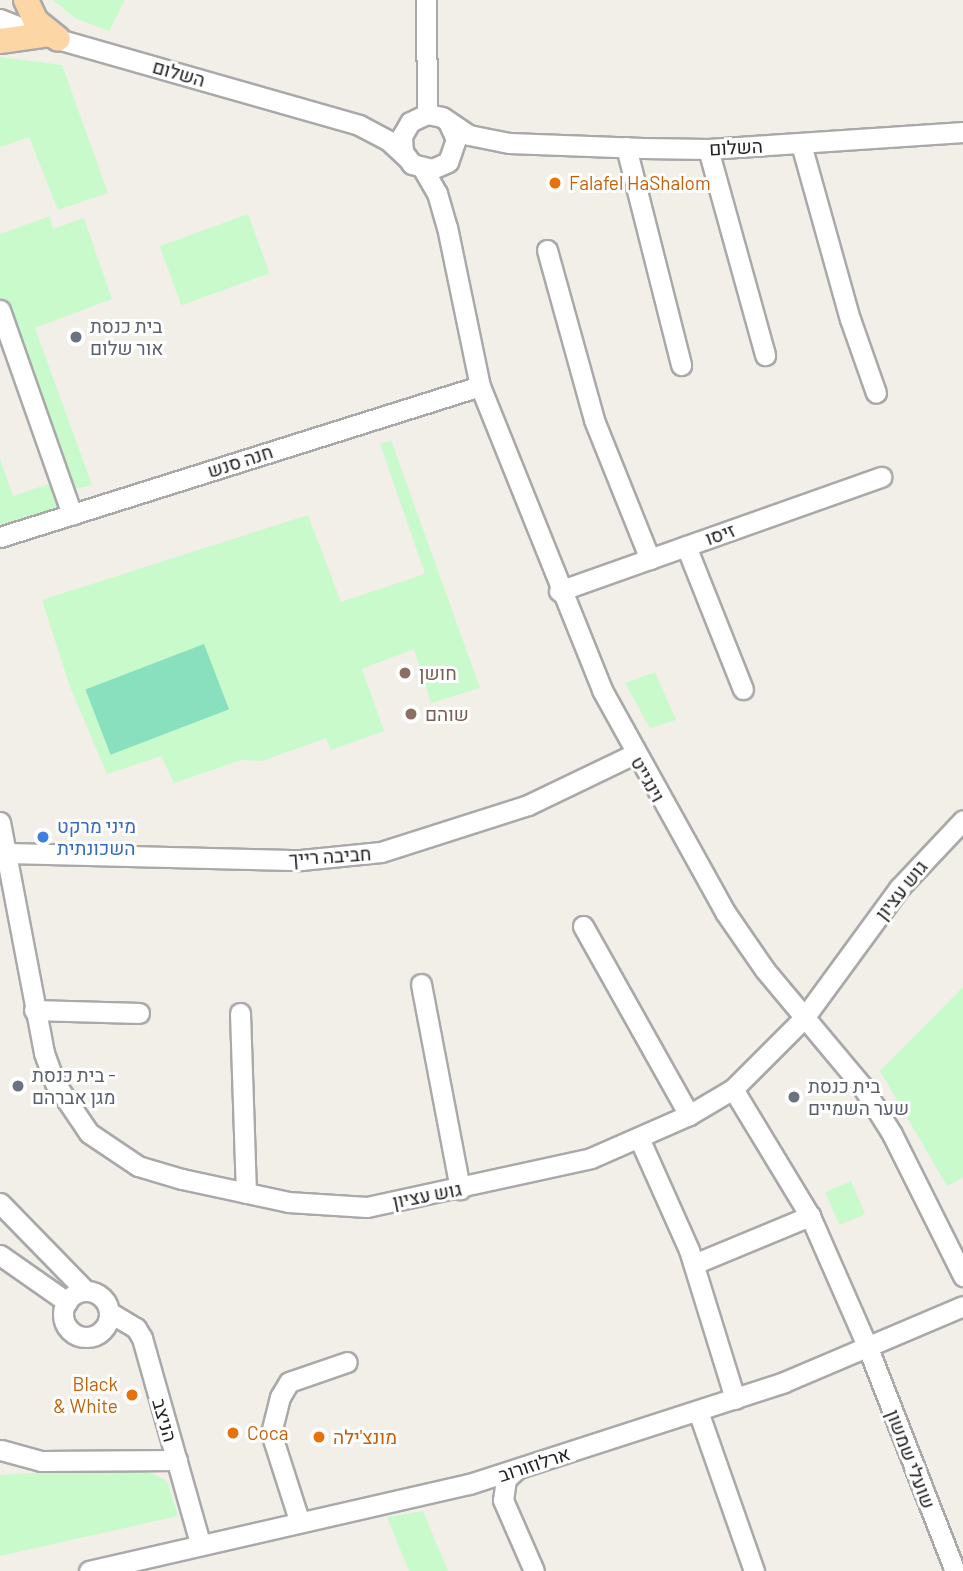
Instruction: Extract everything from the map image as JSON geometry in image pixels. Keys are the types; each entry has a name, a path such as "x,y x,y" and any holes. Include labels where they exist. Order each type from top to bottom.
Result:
{"main road":[{"path":"26,0 36,21 50,37"},
{"path":"0,41 50,37"}],"street":[{"path":"418,118 448,122 456,139 450,159 415,164 401,144 418,118 426,0"},
{"name":"השלום","path":"0,19 50,37 359,125 389,141 415,164"},
{"name":"השלום","path":"359,125 418,118"},
{"name":"השלום","path":"448,122 469,135 509,143 708,149 963,132"},
{"name":"השלום","path":"450,159 509,143"},
{"path":"801,144 850,319 876,393"},
{"path":"626,147 681,365"},
{"path":"708,149 765,355"},
{"name":"וינגייט","path":"447,226 450,159"},
{"name":"וינגייט","path":"415,164 437,193 447,226 480,386 559,591 634,754 726,912 804,1018 862,1086 892,1134 963,1276"},
{"path":"547,250 590,410 650,559"},
{"path":"0,310 72,515"},
{"name":"חנה סנש","path":"0,537 480,386"},
{"name":"זיסו","path":"559,591 881,477"},
{"path":"686,546 743,689"},
{"name":"חביבה רייך","path":"7,853 301,860 381,852 528,805 634,754"},
{"name":"גוש עציון","path":"0,822 7,853 8,909 34,1010 55,1083 89,1133 138,1166 246,1193 315,1205 367,1207 460,1189 591,1158 689,1115 733,1089 804,1018 899,888 963,820"},
{"path":"583,926 689,1115"},
{"path":"421,984 460,1189"},
{"path":"34,1010 139,1013"},
{"path":"240,1013 246,1193"},
{"name":"שועלי שמשון","path":"733,1089 810,1216 868,1348 955,1571"},
{"path":"639,1138 694,1264 735,1399"},
{"path":"0,1203 86,1291 103,1298 109,1312 103,1329 81,1336 64,1320 67,1302"},
{"path":"694,1264 810,1216"},
{"path":"0,1255 67,1302"},
{"path":"67,1302 86,1291"},
{"name":"ארלוזורוב","path":"89,1571 299,1520 469,1485 735,1399 868,1348 963,1306"},
{"name":"הניצב","path":"109,1312 136,1328 142,1338 200,1543"},
{"path":"299,1520 271,1433 280,1397 289,1382 347,1362"},
{"path":"698,1411 754,1571"},
{"path":"1,1450 41,1461 177,1460"},
{"path":"503,1500 506,1479 516,1470"},
{"path":"469,1485 489,1487 503,1500 534,1571"}],"green space":[{"path":"53,0 125,0 109,31 75,18"},
{"path":"0,57 62,65 108,193 58,210 29,137 0,147"},
{"path":"248,214 270,273 181,305 160,246"},
{"path":"50,216 53,229 84,218 112,299 35,328 92,485 70,490 0,297 0,234"},
{"path":"391,440 480,688 431,703 414,649 362,669 384,731 331,750 326,738 262,761 241,760 174,783 161,756 107,774 70,687 42,600 308,515 341,602 425,574 380,444"},
{"path":"0,459 13,496 54,482 65,509 0,529"},
{"path":"204,644 229,709 111,755 85,690"},
{"path":"655,672 676,720 650,728 625,683"},
{"path":"963,987 963,1178 947,1186 880,1071"},
{"path":"851,1181 865,1214 839,1225 825,1192"},
{"path":"150,1472 167,1481 178,1516 0,1556 0,1475"},
{"path":"423,1511 448,1571 409,1571 387,1517"}],"place":[{"name":"Falafel HaShalom","path":"555,183"},
{"name":"בית כנסת אור שלום","path":"76,337"},
{"name":"חושן","path":"405,673"},
{"name":"שוהם","path":"411,714"},
{"name":"מיני מרקט השכונתית","path":"43,837"},
{"name":"בית כנסת - מגן אברהם","path":"18,1086"},
{"name":"בית כנסת שער השמיים","path":"794,1097"},
{"name":"Black & White","path":"132,1395"},
{"name":"Coca","path":"233,1433"},
{"name":"מונצ'ילה","path":"319,1437"}]}
